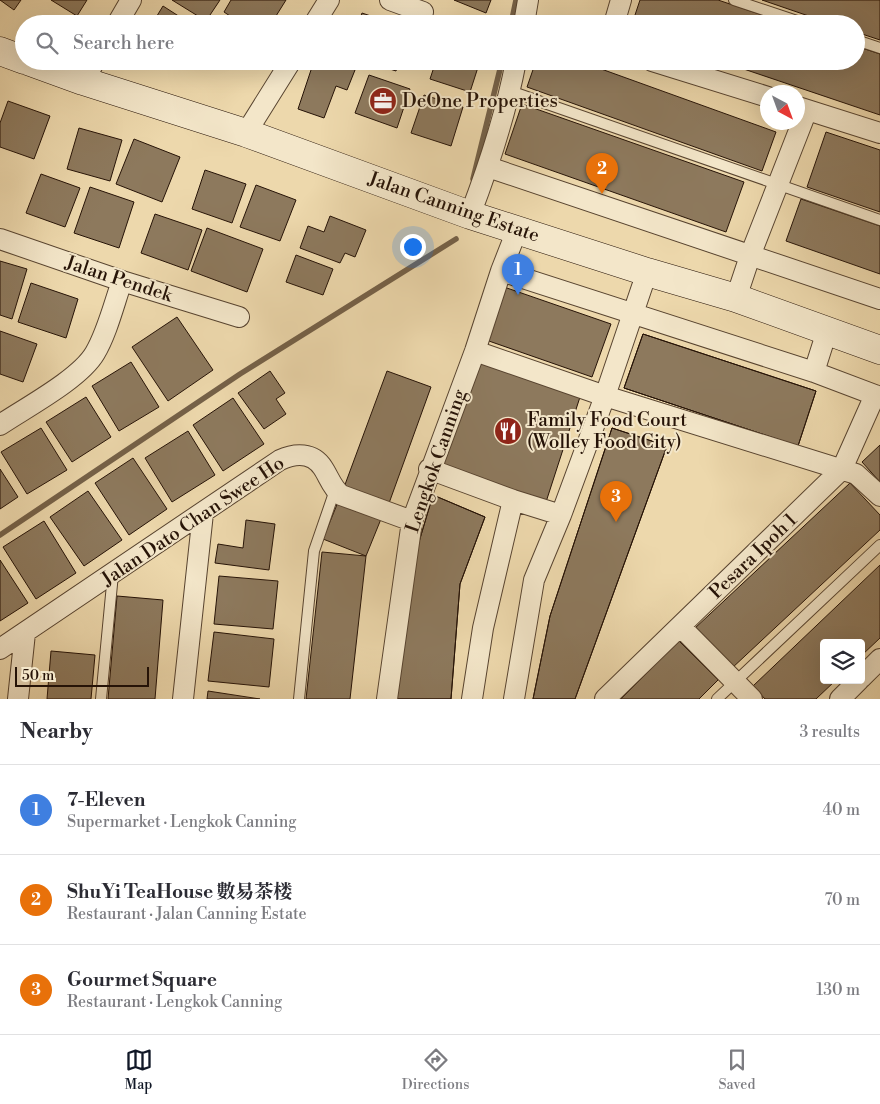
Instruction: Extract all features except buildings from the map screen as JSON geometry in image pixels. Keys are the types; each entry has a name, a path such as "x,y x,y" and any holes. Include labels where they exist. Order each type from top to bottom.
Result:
{"street":[{"path":"122,15 131,0"},
{"path":"320,15 330,0"},
{"path":"390,0 423,12"},
{"path":"617,15 621,0"},
{"path":"0,51 15,57"},
{"path":"246,133 285,70"},
{"path":"470,215 488,167 514,70"},
{"path":"680,70 760,95"},
{"name":"Jalan Canning Estate","path":"89,71 246,133 470,215 646,272 736,298 880,350"},
{"path":"805,109 880,133"},
{"path":"736,298 750,256 778,185 795,130"},
{"path":"488,167 880,300"},
{"name":"Lengkok Canning","path":"387,699 412,521 475,351 501,271 517,230"},
{"name":"Jalan Pendek","path":"0,239 122,281 239,318"},
{"path":"501,271 814,372 877,396"},
{"path":"514,699 534,580 561,515 605,396 646,272"},
{"path":"5,417 51,392 80,370 95,354 122,281"},
{"path":"814,372 827,331"},
{"path":"475,351 605,396 856,474 880,496"},
{"name":"Pesara Ipoh 1","path":"605,699 842,470 877,396"},
{"name":"Jalan Dato Chan Swee Ho","path":"0,649 288,456 300,454 311,457 322,466 335,490"},
{"path":"430,469 513,500 561,515"},
{"path":"335,490 344,496 412,521"},
{"path":"472,699 483,628 513,500"},
{"path":"183,699 203,513"},
{"path":"680,626 752,699"},
{"path":"18,699 25,633"},
{"path":"865,674 880,659"},
{"path":"840,699 855,684"}],"lane":[{"path":"734,0 779,15"},
{"path":"865,43 880,48"},
{"path":"510,91 880,220"},
{"path":"300,699 314,551 335,490"},
{"path":"717,699 880,545"},
{"path":"101,699 113,574"}],"waterway":[{"path":"513,15 516,0"},
{"path":"473,179 500,70"},
{"path":"0,535 240,374 456,239"}],"place":[{"name":"DeOne Properties","path":"383,101"},
{"name":"ShuYi TeaHouse 數易茶楼","path":"602,194"},
{"name":"7-Eleven","path":"518,295"},
{"name":"Family Food Court (Wolley Food City)","path":"508,431"},
{"name":"Gourmet Square","path":"616,522"}]}
